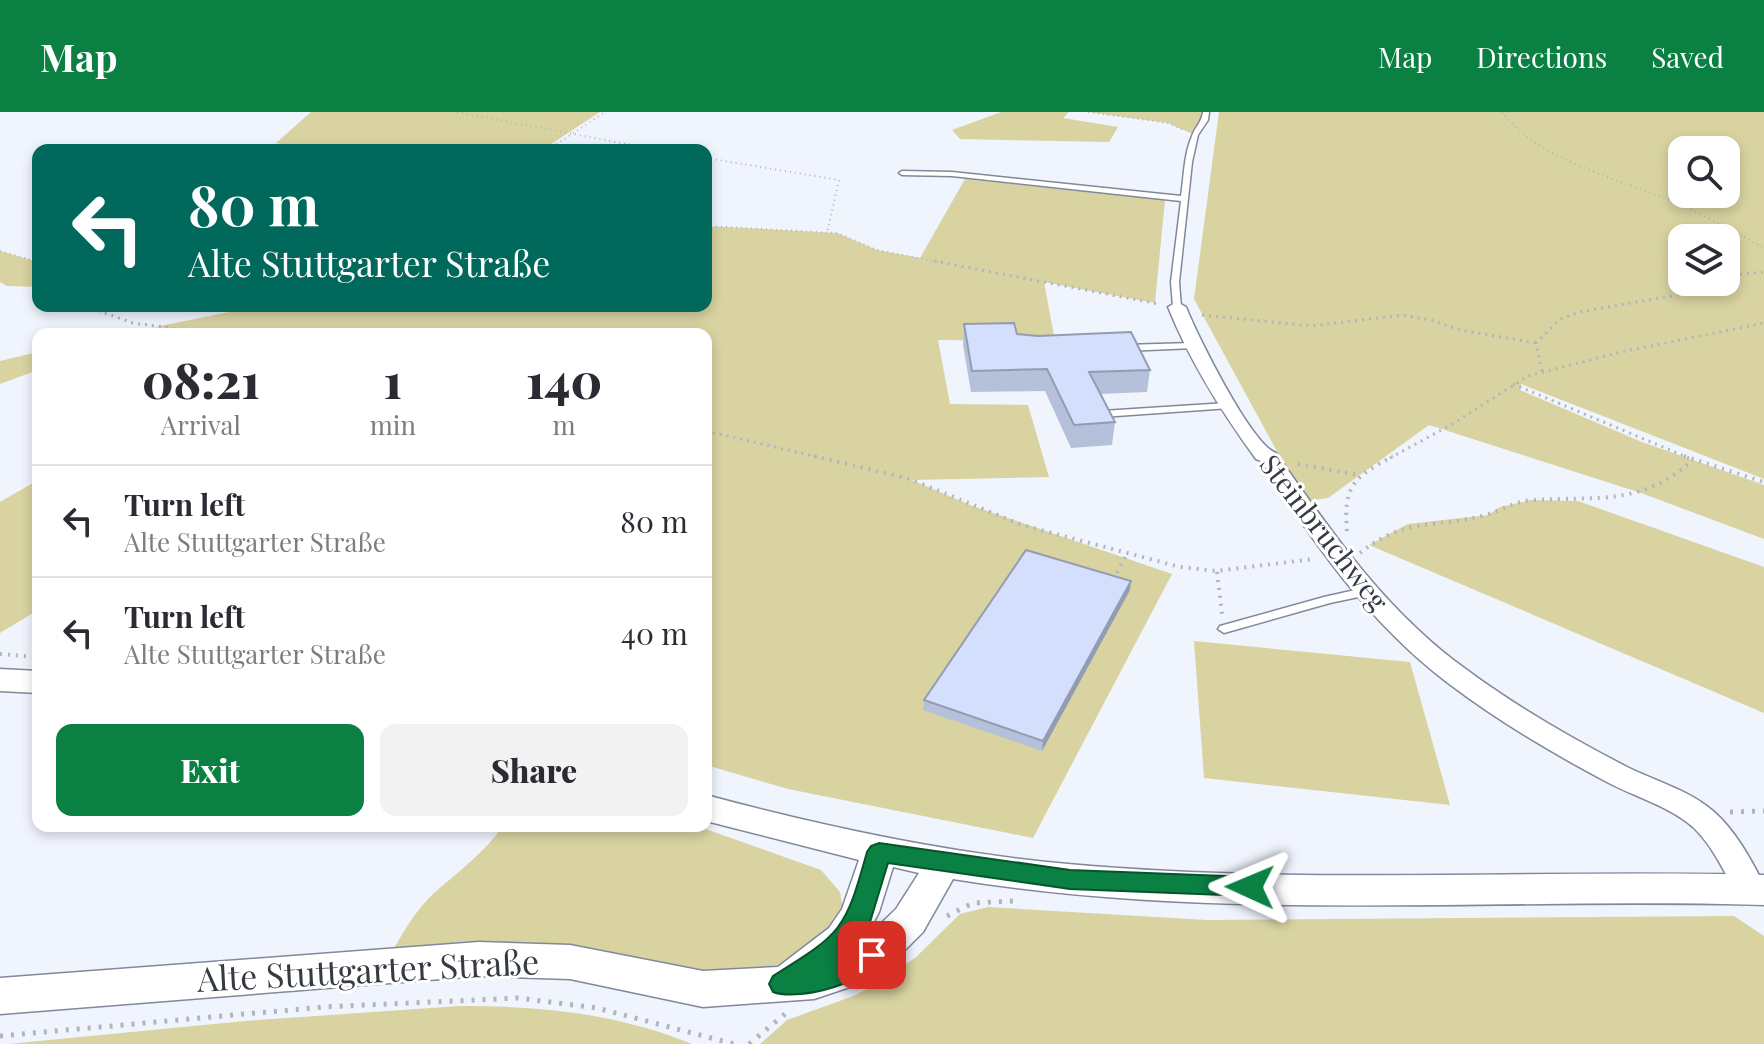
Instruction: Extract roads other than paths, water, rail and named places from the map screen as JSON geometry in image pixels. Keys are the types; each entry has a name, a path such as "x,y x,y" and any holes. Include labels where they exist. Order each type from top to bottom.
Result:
{"street":[{"name":"Steinbruchweg","path":"1177,307 1192,346 1227,406 1263,455 1269,457 1346,547 1364,592 1416,644 1490,700 1599,765 1700,815 1757,890"},
{"path":"0,680 32,682"},
{"path":"712,810 879,852 1070,879 1187,885 1757,890"},
{"name":"Alte Stuttgarter Straße","path":"785,1003 846,938 857,922 879,852"},
{"name":"Alte Stuttgarter Straße","path":"0,996 479,959 521,959 581,964 701,989 732,990 785,1003 819,980 843,972 872,955 902,931 917,911 942,863"}],"lane":[{"name":"Steinbruchweg","path":"1177,307 1175,282 1195,135 1205,120 1206,112"},
{"path":"902,173 952,174 1186,199"},
{"path":"1114,348 1192,346"},
{"path":"1102,414 1227,406"},
{"path":"1224,629 1259,621 1318,600 1364,592"}]}
